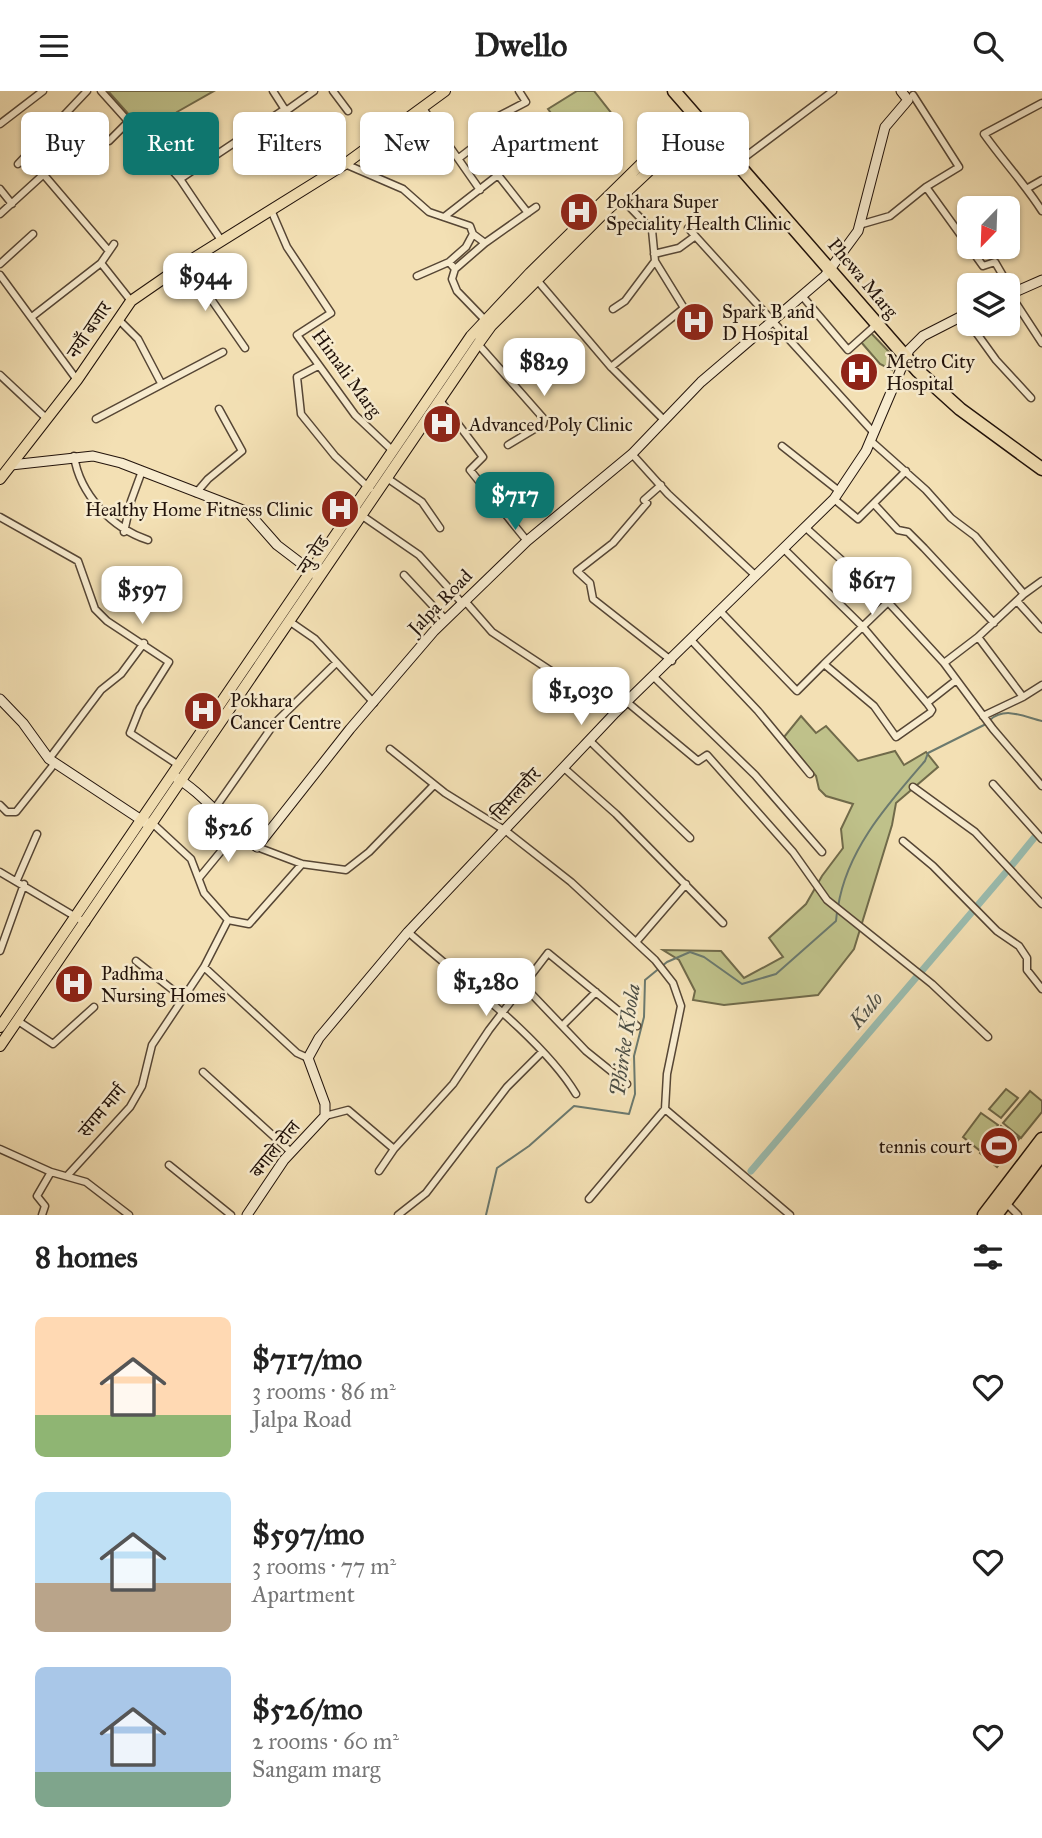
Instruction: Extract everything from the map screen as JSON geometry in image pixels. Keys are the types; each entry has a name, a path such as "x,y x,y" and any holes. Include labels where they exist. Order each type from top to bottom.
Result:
{"highway":[{"name":"Phewa Marg","path":"674,91 693,112"},
{"name":"Phewa Marg","path":"748,175 918,371 960,409 1042,469"},
{"path":"984,1215 1042,1139"},
{"path":"996,1215 1042,1154"}],"main road":[{"name":"नयाँ बजार","path":"346,163 445,91"},
{"name":"Jalpa Road","path":"257,847 270,827 446,620 527,541 632,454 663,419 803,297 831,268 859,226 885,127 904,94"},
{"name":"नयाँ बजार","path":"0,479 77,380 131,301 221,240 327,175"},
{"name":"न्यु रोड","path":"315,574 361,515 393,451 488,322 638,175"},
{"name":"न्यु रोड","path":"0,1047 183,768 372,491 387,478 478,344 488,322 537,280 641,175"},
{"path":"1020,290 1042,280"},
{"path":"906,355 923,336 957,318"},
{"name":"सिमलचौर","path":"309,1058 319,1038 408,932 615,713 672,661 836,495 872,437 906,355"},
{"path":"11,464 74,456 106,458 142,471 248,512 277,545 315,574"},
{"path":"0,699 23,723 52,761 147,822"},
{"path":"177,778 236,833 257,847"},
{"name":"न्यु रोड","path":"0,1027 81,921"},
{"name":"बगाले टोल","path":"247,1215 291,1152 325,1116 325,1104 309,1058"}],"street":[{"path":"0,124 43,91"},
{"path":"68,112 87,91"},
{"path":"101,91 123,115"},
{"path":"273,91 285,110"},
{"path":"180,180 314,91"},
{"path":"334,91 348,111"},
{"path":"459,157 502,125 497,117 526,102 519,91"},
{"path":"749,154 833,91"},
{"path":"859,226 890,216 926,187 959,167 904,94 922,91"},
{"path":"1042,103 984,134 1005,164 1028,188 1042,211"},
{"path":"422,107 480,190"},
{"path":"109,141 123,127"},
{"path":"18,164 21,161"},
{"path":"346,164 403,189 429,212 470,226 473,235 485,243"},
{"path":"0,214 43,175"},
{"path":"47,175 108,250"},
{"path":"176,175 221,240"},
{"path":"444,217 498,175 528,213"},
{"path":"1028,188 1042,180"},
{"path":"926,187 983,266 995,262 1000,273"},
{"path":"0,189 12,204"},
{"path":"611,367 684,308 654,258 652,230 620,197"},
{"path":"488,322 457,291 452,279 455,269 485,243 536,207"},
{"name":"Himali Marg","path":"271,210 287,247 331,313 297,335 355,415 393,451"},
{"path":"688,228 872,437 951,518 975,536 1024,594"},
{"path":"0,264 33,234"},
{"path":"417,276 449,262 466,247 473,235"},
{"path":"613,309 625,301 654,258 679,248 694,237"},
{"path":"33,316 101,263 114,244"},
{"path":"449,262 455,269"},
{"path":"101,263 131,301"},
{"path":"186,263 244,348"},
{"path":"0,275 33,316 77,380"},
{"path":"537,280 611,367 663,419"},
{"path":"803,297 848,350 877,324"},
{"path":"1020,309 1042,343"},
{"path":"117,319 138,339 161,383"},
{"path":"979,336 996,360 1031,398"},
{"path":"478,344 544,419 543,424 508,445"},
{"path":"96,419 223,352"},
{"path":"318,366 297,377 301,414 335,456 372,491"},
{"path":"0,375 46,418"},
{"path":"439,399 483,457 470,470 527,541"},
{"path":"196,493 208,479 242,451 219,409"},
{"path":"782,446 858,519 875,505 906,471"},
{"path":"632,454 756,576"},
{"path":"74,456 76,471 87,493 124,533 148,540"},
{"path":"124,533 131,501 142,471"},
{"path":"387,478 422,502 440,528"},
{"path":"661,485 644,500 647,503 613,543 577,571 590,583 593,599 672,661"},
{"path":"875,505 898,530 908,532 994,623"},
{"path":"361,515 419,555 492,632 615,713"},
{"path":"0,517 78,561 95,609 107,621 169,662 140,708 130,733 183,768"},
{"path":"805,527 888,602 944,663 993,729 1042,786"},
{"path":"784,548 862,626 932,711 896,737 874,706 824,664"},
{"path":"404,575 446,620"},
{"path":"944,663 1042,581"},
{"path":"1017,601 1042,629"},
{"path":"721,612 797,691 888,602"},
{"path":"285,619 315,639 374,703"},
{"path":"978,637 1023,697"},
{"path":"692,641 758,711 810,774"},
{"path":"0,805 12,814 16,812 101,690 121,674 144,643"},
{"path":"213,811 274,724 336,663"},
{"path":"653,677 755,775 822,852"},
{"path":"927,703 955,681"},
{"path":"983,716 1042,685"},
{"path":"627,702 698,761 707,755 793,852 827,900 932,984 988,1037"},
{"path":"589,740 690,838"},
{"path":"390,749 434,785 506,831 571,882 636,942 673,983 681,1001 667,1074 664,1109 589,1199"},
{"path":"564,768 723,923"},
{"path":"993,784 1042,839"},
{"path":"257,847 302,863 346,870 369,852 434,785"},
{"path":"913,787 975,832 1042,904"},
{"path":"147,822 191,859 204,893 228,920 249,924 302,863"},
{"path":"199,878 236,833"},
{"path":"17,880 37,834"},
{"path":"903,841 933,866 997,931 1019,946 1027,958 1027,970 1042,989"},
{"path":"0,872 24,884 81,921"},
{"path":"0,951 24,884"},
{"path":"636,942 686,884"},
{"name":"संगम मार्ग","path":"67,1176 130,1107 142,1086 152,1045 204,967 228,920"},
{"path":"408,932 542,1052 567,1079 576,1094"},
{"path":"379,1171 394,1149 453,1084 501,1014 548,953 637,1026"},
{"path":"136,961 183,998"},
{"path":"204,967 297,1053 309,1058"},
{"path":"524,986 586,1051 627,1084"},
{"path":"563,1025 596,992"},
{"path":"18,1021 53,1044 94,1007"},
{"path":"398,1215 426,1193 507,1087 542,1052"},
{"path":"204,1072 291,1152"},
{"path":"664,1109 790,1215"},
{"path":"325,1116 348,1110 394,1149"},
{"path":"0,1149 51,1172 86,1182 129,1215"},
{"path":"169,1164 231,1215"},
{"path":"41,1215 45,1206 37,1196 51,1172"},
{"path":"1006,1203 1018,1215"}],"green space":[{"path":"108,91 214,91 177,112 127,112"},
{"path":"577,91 594,91 610,112 550,112 548,109"},
{"path":"871,333 895,358 892,370 880,364 861,342"},
{"path":"801,716 816,733 826,726 858,761 895,751 904,765 926,752 938,767 896,803 892,825 854,949 818,995 724,1005 693,1000 695,991 679,960 663,950 721,951 744,978 783,957 769,938 806,904 843,848 841,829 853,804 826,796 819,789 816,776 784,737"},
{"path":"1006,1089 1018,1098 1001,1118 989,1109"},
{"path":"1030,1091 1042,1101 1042,1112 1021,1138 1003,1123"},
{"path":"981,1113 998,1125 979,1150 963,1137"},
{"name":"tennis court","path":"1001,1126 1019,1139 997,1167 980,1153"}],"waterway":[{"name":"Phirke Khola","path":"990,720 1009,713 1042,721"},
{"name":"Phirke Khola","path":"838,907 850,866 871,828 925,761 928,753 986,724"},
{"name":"Kulo","path":"1012,865 1034,838"},
{"name":"Kulo","path":"751,1171 1007,871"},
{"name":"Phirke Khola","path":"486,1215 497,1168 529,1146 574,1106 629,1114 635,1094 634,1056 644,1017 645,980 667,962 690,952 704,957 742,984 776,974 836,921 837,912"}],"place":[{"name":"Pokhara Super Speciality Health Clinic","path":"579,212"},
{"name":"Spark B and D Hospital","path":"695,322"},
{"name":"Metro City Hospital","path":"859,372"},
{"name":"Advanced Poly Clinic","path":"442,424"},
{"name":"Healthy Home Fitness Clinic","path":"340,509"},
{"name":"Pokhara Cancer Centre","path":"203,711"},
{"name":"Padhma Nursing Homes","path":"74,984"},
{"name":"tennis court","path":"999,1146"}]}
